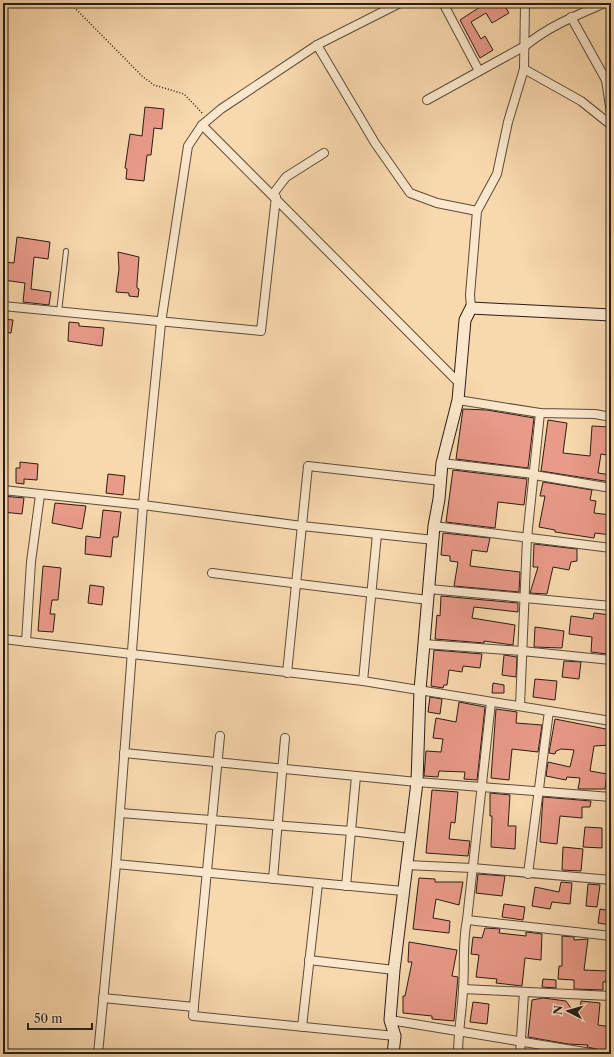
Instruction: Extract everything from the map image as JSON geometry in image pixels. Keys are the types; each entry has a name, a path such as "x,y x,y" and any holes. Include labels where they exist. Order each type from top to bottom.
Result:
{"street":[{"path":"98,1054 116,864 143,505 161,323 188,146 205,122 221,109 318,45 400,3"},
{"path":"443,3 479,71"},
{"path":"393,1054 395,1036 390,1020 394,970 417,782 420,690 434,526 442,463 458,400 464,327 472,308 470,295 477,211 498,174 508,122 524,69 525,3"},
{"path":"427,100 525,46 538,35 571,17 605,3"},
{"path":"571,17 606,80 611,113"},
{"path":"318,45 374,143 410,193 437,203 477,211"},
{"path":"524,69 581,101 611,125"},
{"path":"606,80 611,70"},
{"path":"205,122 274,196 460,384"},
{"path":"3,306 161,323 261,331 274,196 286,177 324,153"},
{"path":"472,308 611,315"},
{"path":"458,400 540,413 595,414 611,417"},
{"path":"520,706 527,538 540,413"},
{"path":"442,463 534,474 611,488"},
{"path":"287,673 308,466 440,481"},
{"path":"3,490 143,505 302,526 434,540"},
{"path":"26,642 31,562 40,495"},
{"path":"434,526 611,548"},
{"path":"363,681 378,534"},
{"path":"212,574 428,600"},
{"path":"429,589 611,606"},
{"path":"3,639 363,681 611,721"},
{"path":"424,644 522,651 611,660"},
{"path":"458,1054 458,1031 463,989 464,936 483,787 491,702"},
{"path":"528,874 549,711"},
{"path":"220,736 193,1016 395,1036"},
{"path":"273,879 285,738"},
{"path":"124,753 417,782 611,797"},
{"path":"346,886 356,776"},
{"path":"120,813 278,824 409,838"},
{"path":"116,864 403,892"},
{"path":"406,865 472,868 611,880"},
{"path":"302,1027 318,884"},
{"path":"467,920 611,936"},
{"path":"309,960 394,970"},
{"path":"463,989 611,996"},
{"path":"520,1054 524,992"},
{"path":"103,998 194,1007"},
{"path":"390,1020 597,1054"}],"lane":[{"path":"59,312 66,251"}],"path":[{"path":"70,3 142,76 154,85 184,94 205,122"}],"building":[{"path":"486,3 503,3 509,13 492,23 486,13 471,22 481,39 485,36 493,50 480,58 460,20"},
{"path":"145,107 164,109 162,129 154,128 151,155 147,155 144,181 126,179 127,169 125,168 130,134 142,136"},
{"path":"17,237 50,242 48,259 34,257 31,289 51,292 49,305 23,302 25,283 3,280 3,262 14,263"},
{"path":"118,252 139,257 137,283 137,288 139,289 138,297 129,296 129,293 116,292 119,269"},
{"path":"3,319 13,320 11,333 3,332"},
{"path":"69,322 79,323 79,326 104,328 102,346 68,341"},
{"path":"463,409 487,410 534,418 528,468 456,459"},
{"path":"548,420 567,423 563,453 590,456 592,426 609,427 607,455 601,454 598,473 611,475 611,482 541,471"},
{"path":"20,462 38,464 37,480 24,479 24,484 16,483 16,468 20,468"},
{"path":"453,470 527,479 524,505 498,502 495,528 446,522"},
{"path":"108,474 125,476 123,495 106,493"},
{"path":"543,482 592,490 590,500 596,501 594,513 611,515 611,535 595,533 594,538 555,532 555,530 539,527 545,496 540,496"},
{"path":"3,496 24,498 22,514 3,512"},
{"path":"55,503 86,506 82,529 52,523"},
{"path":"103,510 121,512 118,537 113,537 111,557 85,554 86,536 100,538"},
{"path":"443,533 490,538 487,552 472,550 470,566 520,572 519,592 454,586 458,562 450,561 450,556 441,555"},
{"path":"534,544 577,549 577,561 571,562 569,570 553,567 547,594 530,593 538,567 533,567"},
{"path":"43,566 61,568 58,600 52,600 50,614 55,614 53,632 38,631"},
{"path":"90,585 104,587 102,605 88,603"},
{"path":"441,596 518,603 518,612 474,607 472,618 515,625 513,645 484,641 484,643 435,639 437,615 440,616"},
{"path":"594,613 611,615 611,632 608,632 607,654 591,652 592,637 569,634 571,616 593,619"},
{"path":"535,627 564,631 562,648 534,647"},
{"path":"434,650 482,654 480,668 463,666 462,672 449,670 447,685 444,685 443,688 431,686"},
{"path":"504,655 517,657 516,677 502,675"},
{"path":"564,661 581,662 579,679 562,677"},
{"path":"535,679 557,681 555,700 533,697"},
{"path":"493,683 504,685 504,693 492,693"},
{"path":"430,697 442,699 440,714 428,712"},
{"path":"459,702 485,707 477,780 464,779 465,772 439,771 438,777 424,776 426,751 441,752 443,739 433,738 436,718 456,722"},
{"path":"496,709 517,712 516,723 542,725 538,752 512,749 509,780 491,778"},
{"path":"555,719 611,730 611,745 594,746 590,771 607,774 605,789 578,789 580,778 567,777 566,780 546,776 548,762 570,767 574,750 561,749 556,751 555,754 549,753"},
{"path":"432,790 458,792 455,823 451,822 449,839 470,841 468,856 426,853"},
{"path":"490,793 510,795 508,826 516,826 515,849 491,847 492,816 490,816"},
{"path":"543,797 591,801 590,807 582,807 582,818 560,816 557,844 540,842"},
{"path":"585,827 602,828 602,848 583,847"},
{"path":"563,847 583,849 581,871 562,870"},
{"path":"478,874 505,876 502,896 476,893"},
{"path":"419,878 435,879 435,882 463,882 459,905 436,899 433,918 450,921 449,933 413,929"},
{"path":"561,882 572,883 570,904 552,902 550,909 532,906 535,887 559,892"},
{"path":"588,884 600,885 597,907 586,906"},
{"path":"504,904 525,907 523,920 502,917"},
{"path":"600,909 611,911 611,925 598,923"},
{"path":"485,928 500,929 499,933 526,936 526,932 542,934 541,960 525,958 522,986 496,983 497,979 476,977 479,955 471,954 473,937 482,938"},
{"path":"562,936 574,937 574,940 588,939 584,970 607,971 606,982 603,982 603,990 574,989 574,980 558,979 559,966 562,966"},
{"path":"409,942 457,950 452,976 458,977 454,1021 432,1019 432,1016 403,1013 403,996 405,996 412,962 408,962"},
{"path":"543,979 556,980 556,988 542,987"},
{"path":"543,998 566,1001 579,1020 581,1001 600,1003 598,1025 611,1027 610,1052 587,1047 588,1045 568,1044 528,1037 532,1000"},
{"path":"473,1002 489,1004 487,1024 470,1022"}]}
